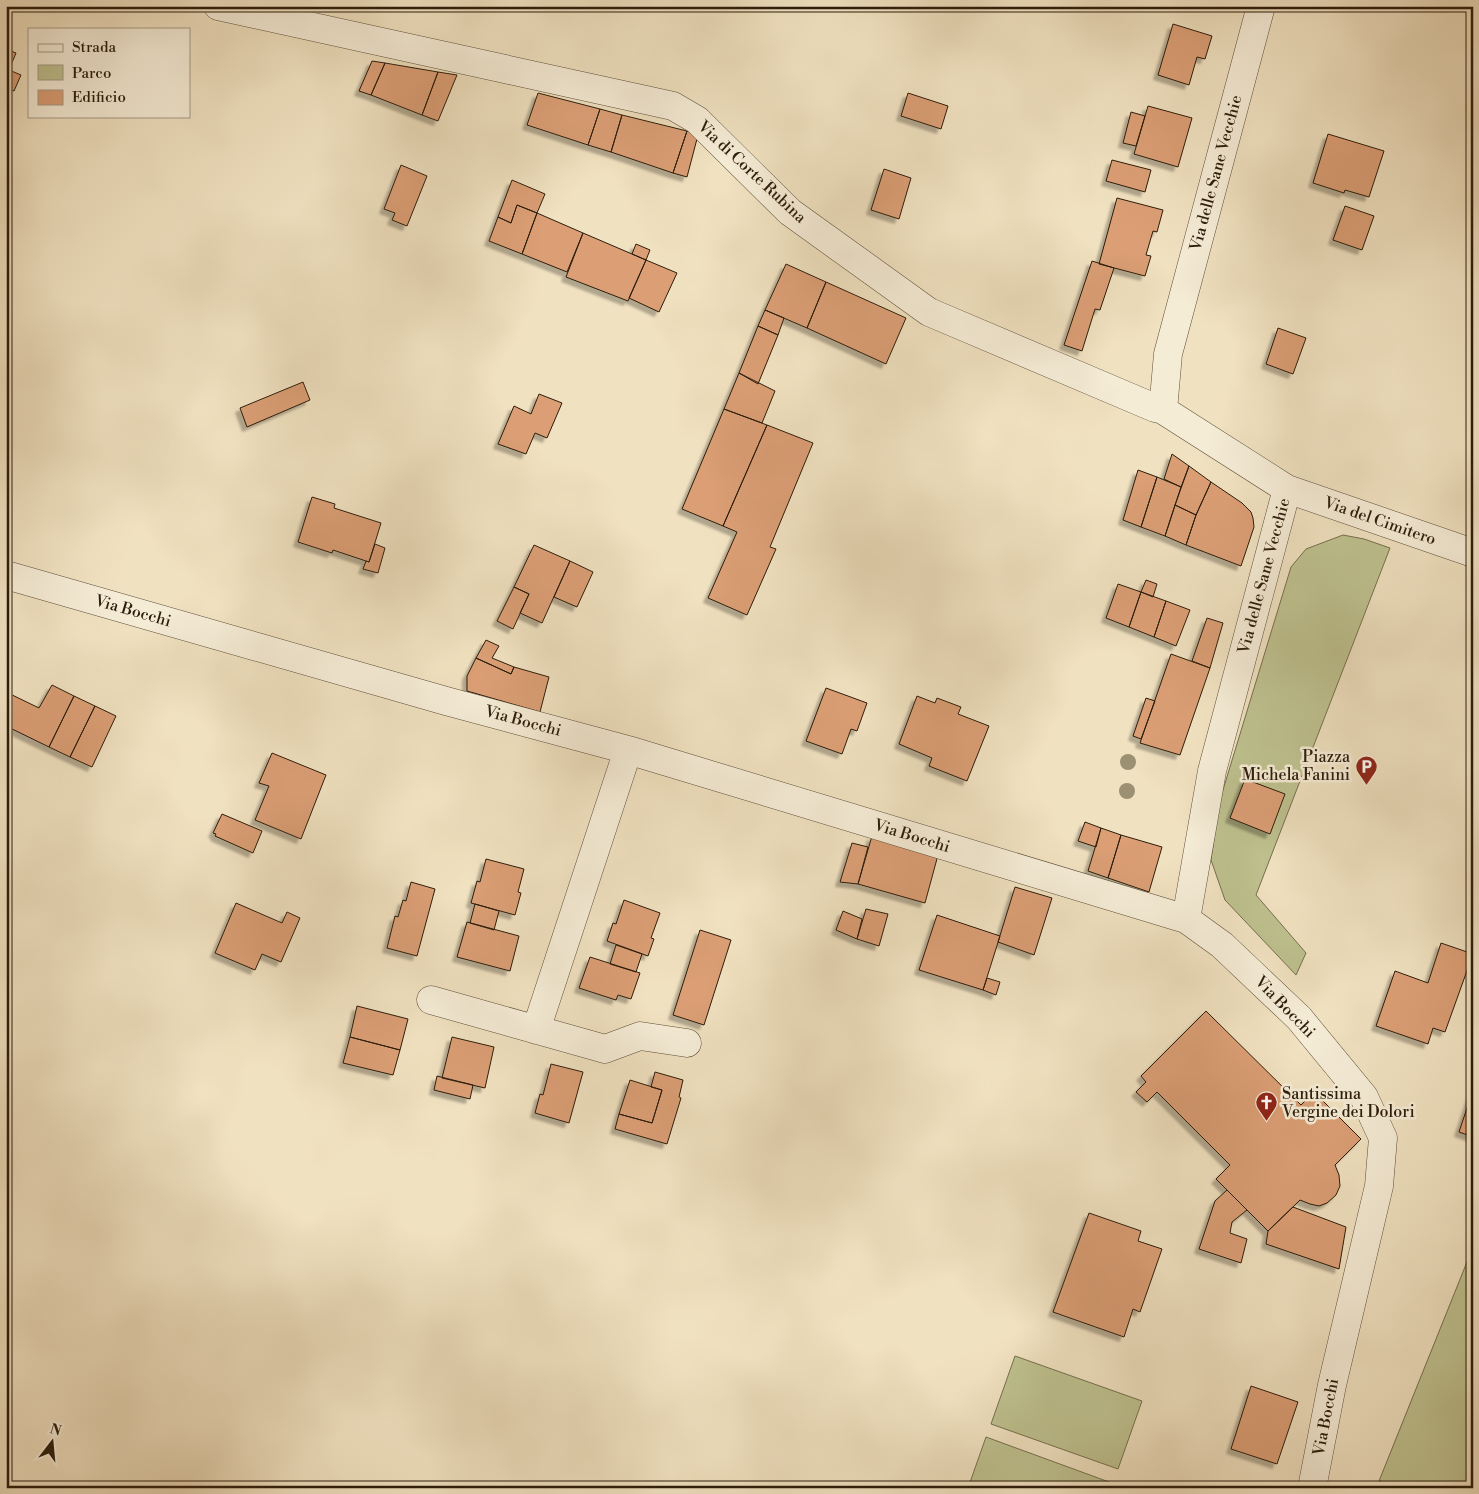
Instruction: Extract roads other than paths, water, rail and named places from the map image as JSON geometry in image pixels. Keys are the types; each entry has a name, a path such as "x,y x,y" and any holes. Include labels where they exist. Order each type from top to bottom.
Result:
{"street":[{"name":"Via di Corte Rubina","path":"218,6 673,106 696,120 790,212 929,312 1163,410"},
{"name":"Via delle Sane Vecchie","path":"1186,919 1212,771 1287,489 1163,410 1168,354 1260,6"},
{"name":"Via del Cimitero","path":"1287,489 1473,553"},
{"name":"Via Bocchi","path":"6,575 446,701 628,750 1186,919 1222,945 1299,1018 1364,1097 1383,1138 1379,1186 1332,1385 1312,1488"},
{"path":"536,1030 628,750"},
{"path":"430,1000 605,1049 640,1036 686,1043"}],"place":[{"name":"Piazza Michela Fanini","path":"1366,785"},
{"name":"Santissima Vergine dei Dolori","path":"1266,1122"}]}
